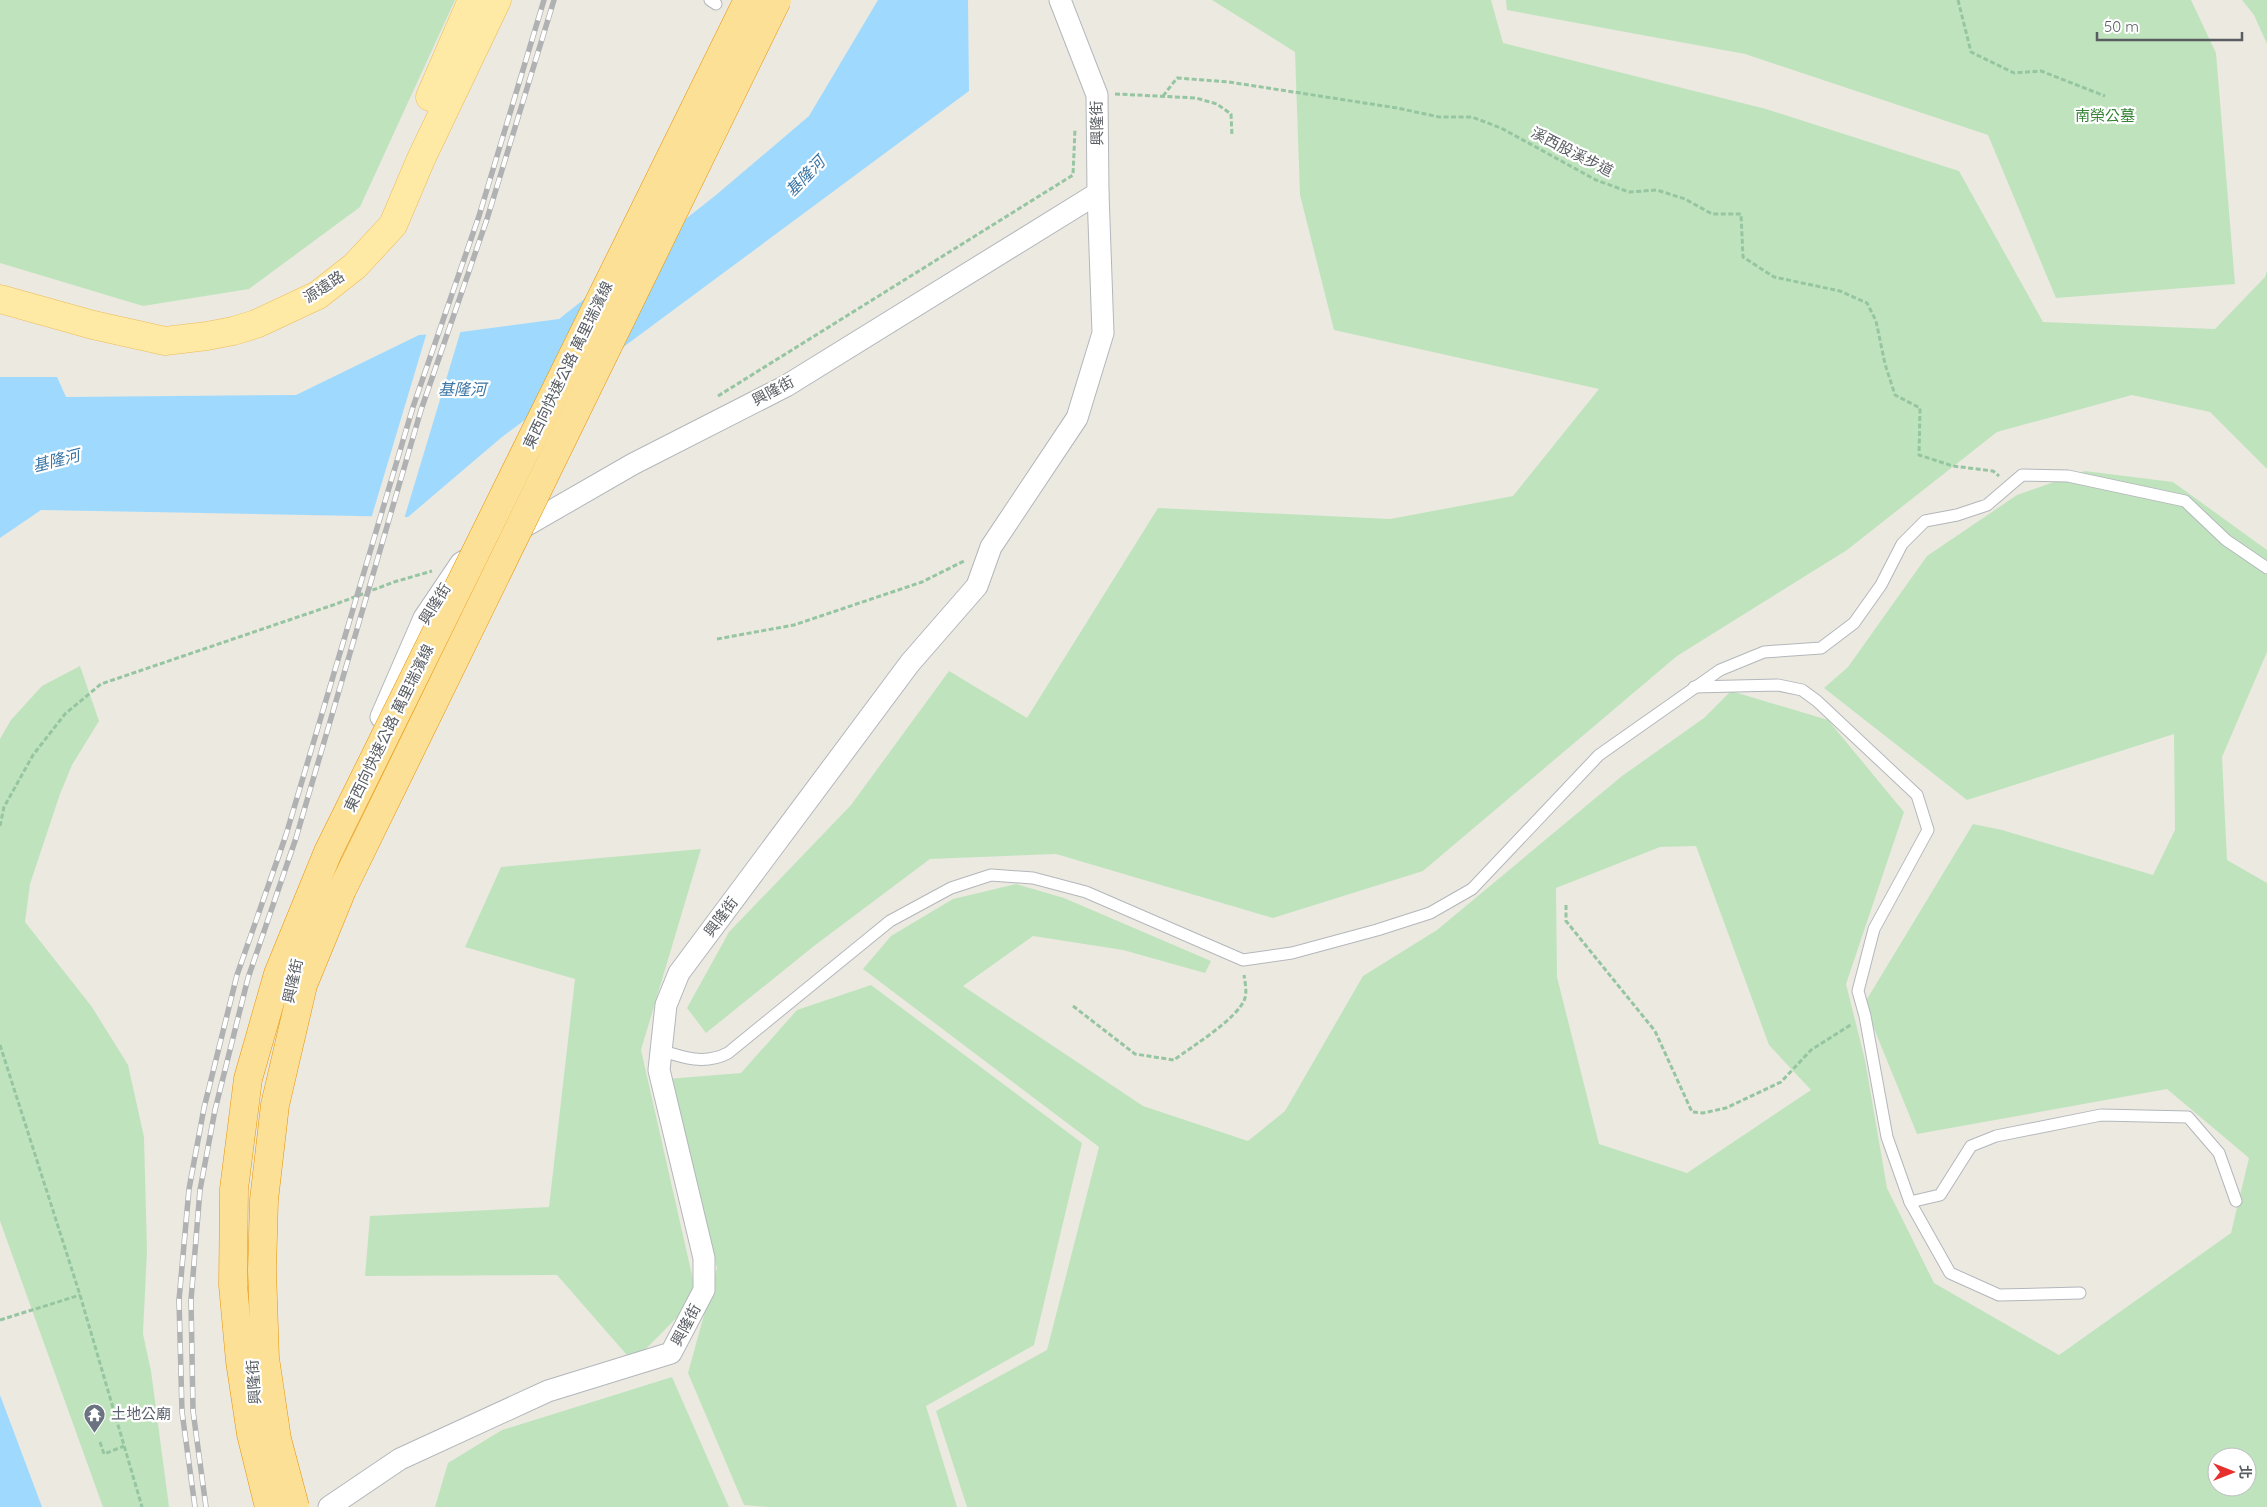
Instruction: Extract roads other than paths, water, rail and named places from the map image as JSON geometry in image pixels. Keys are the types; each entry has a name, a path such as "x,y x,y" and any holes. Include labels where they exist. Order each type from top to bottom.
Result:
{"highway":[{"name":"東西向快速公路 萬里瑞濱線","path":"269,1507 251,1434 240,1361 233,1285 234,1189 248,1079 278,974 328,852 748,0"},
{"name":"東西向快速公路 萬里瑞濱線","path":"295,1507 277,1439 267,1367 262,1270 264,1200 275,1106 303,985 342,890 777,0"}],"main road":[{"name":"源遠路","path":"0,280 89,308 162,325 226,318 288,293 336,261 372,224 405,156 472,0"},
{"name":"源遠路","path":"0,298 93,325 165,340 207,336 248,326 318,295 355,266 393,225 421,158 497,0"}],"street":[{"name":"興隆街","path":"329,1507 400,1459 548,1391 671,1353 704,1290 704,1258 661,1082 660,1050 666,1005 679,973 910,663 977,586 991,547 1077,418 1103,333 1097,94 1060,0"},
{"name":"興隆街","path":"264,1507 250,1322 250,1238 270,1085 319,859 424,618 461,563 633,464 786,386 1098,193"}],"lane":[{"path":"660,1050 679,1057 706,1061 728,1053 890,921 951,888 991,875 1033,878 1086,892 1243,960 1292,953 1430,913 1472,889 1599,755 1720,670 1764,652 1821,648 1854,623 1881,584 1902,544 1925,520 1957,515 1988,505 2022,475 2068,476 2185,501 2226,540 2267,568"},
{"path":"1694,687 1778,685 1802,690 1817,701 1917,796 1928,830 1874,929 1858,991 1865,1016 1887,1137 1910,1202 1950,1274 1999,1295 2080,1293"},
{"path":"1910,1202 1940,1195 1972,1146 1996,1136 2101,1114 2188,1117 2220,1152 2236,1201"}],"water":[{"name":"基隆河","path":"878,0 968,0 969,91 502,437 408,517 41,510 0,538 0,377 57,377 66,397 296,395 419,335 461,332 559,319 716,195 809,116"},
{"path":"0,1395 42,1507 0,1507"}],"railway":[{"path":"195,1507 182,1412 179,1300 189,1189 204,1108 237,975 286,835 413,407 479,216 544,0"},
{"path":"206,1507 193,1411 191,1300 200,1190 215,1110 248,978 296,838 421,410 487,219 554,0"}],"place":[{"name":"土地公廟","path":"95,1433"}],"park label":[{"name":"南榮公墓","path":"2105,116"}]}
